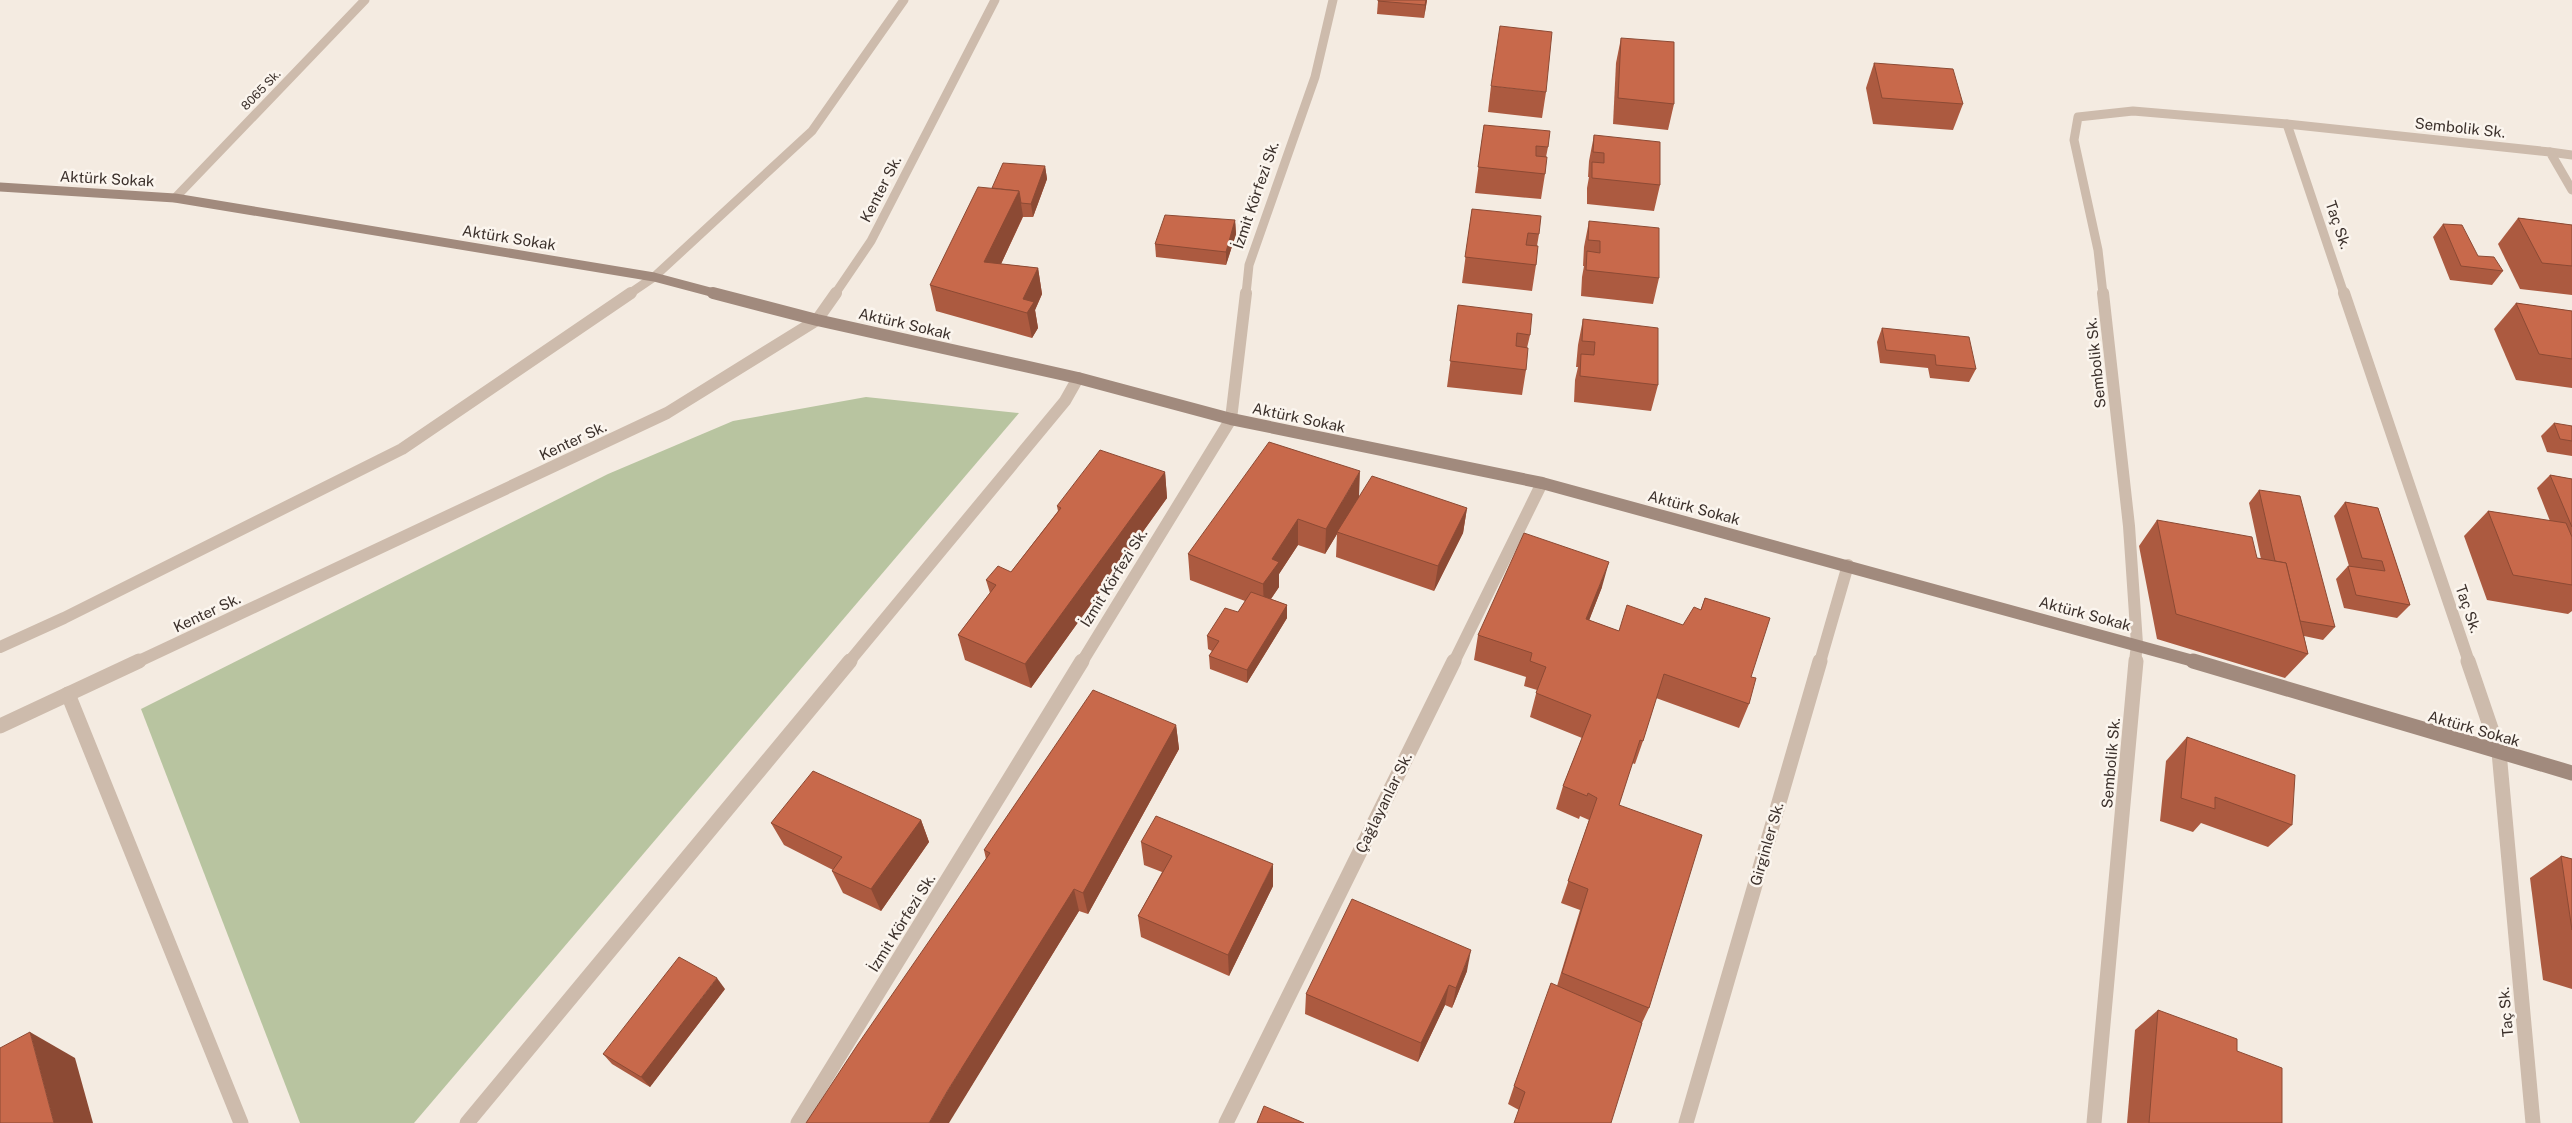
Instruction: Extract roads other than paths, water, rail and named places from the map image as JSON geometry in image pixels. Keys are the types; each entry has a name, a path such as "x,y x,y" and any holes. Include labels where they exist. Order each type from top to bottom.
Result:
{"street":[{"name":"8065 Sk.","path":"175,198 365,0"},
{"path":"0,647 64,618 402,449 654,277 812,131 904,0"},
{"name":"Kenter Sk.","path":"0,726 667,413 818,320 871,241 995,0"},
{"name":"İzmit Körfezi Sk.","path":"798,1123 1231,419 1249,265 1315,77 1333,0"},
{"name":"Sembolik Sk.","path":"2094,1123 2137,644 2129,526 2098,250 2074,140 2078,118 2133,111 2287,124 2572,154"},
{"name":"Taç Sk.","path":"2287,124 2499,752 2533,1123"},
{"path":"2550,152 2572,190"},
{"name":"Aktürk Sokak","path":"0,187 175,198 654,277 818,320 1078,378 1231,419 1542,483 2137,644 2572,773"},
{"path":"467,1123 1058,408 1078,378"},
{"name":"Çağlayanlar Sk.","path":"1226,1123 1542,483"},
{"name":"Girginler Sk.","path":"1686,1123 1848,565"},
{"path":"68,694 241,1123"}]}
